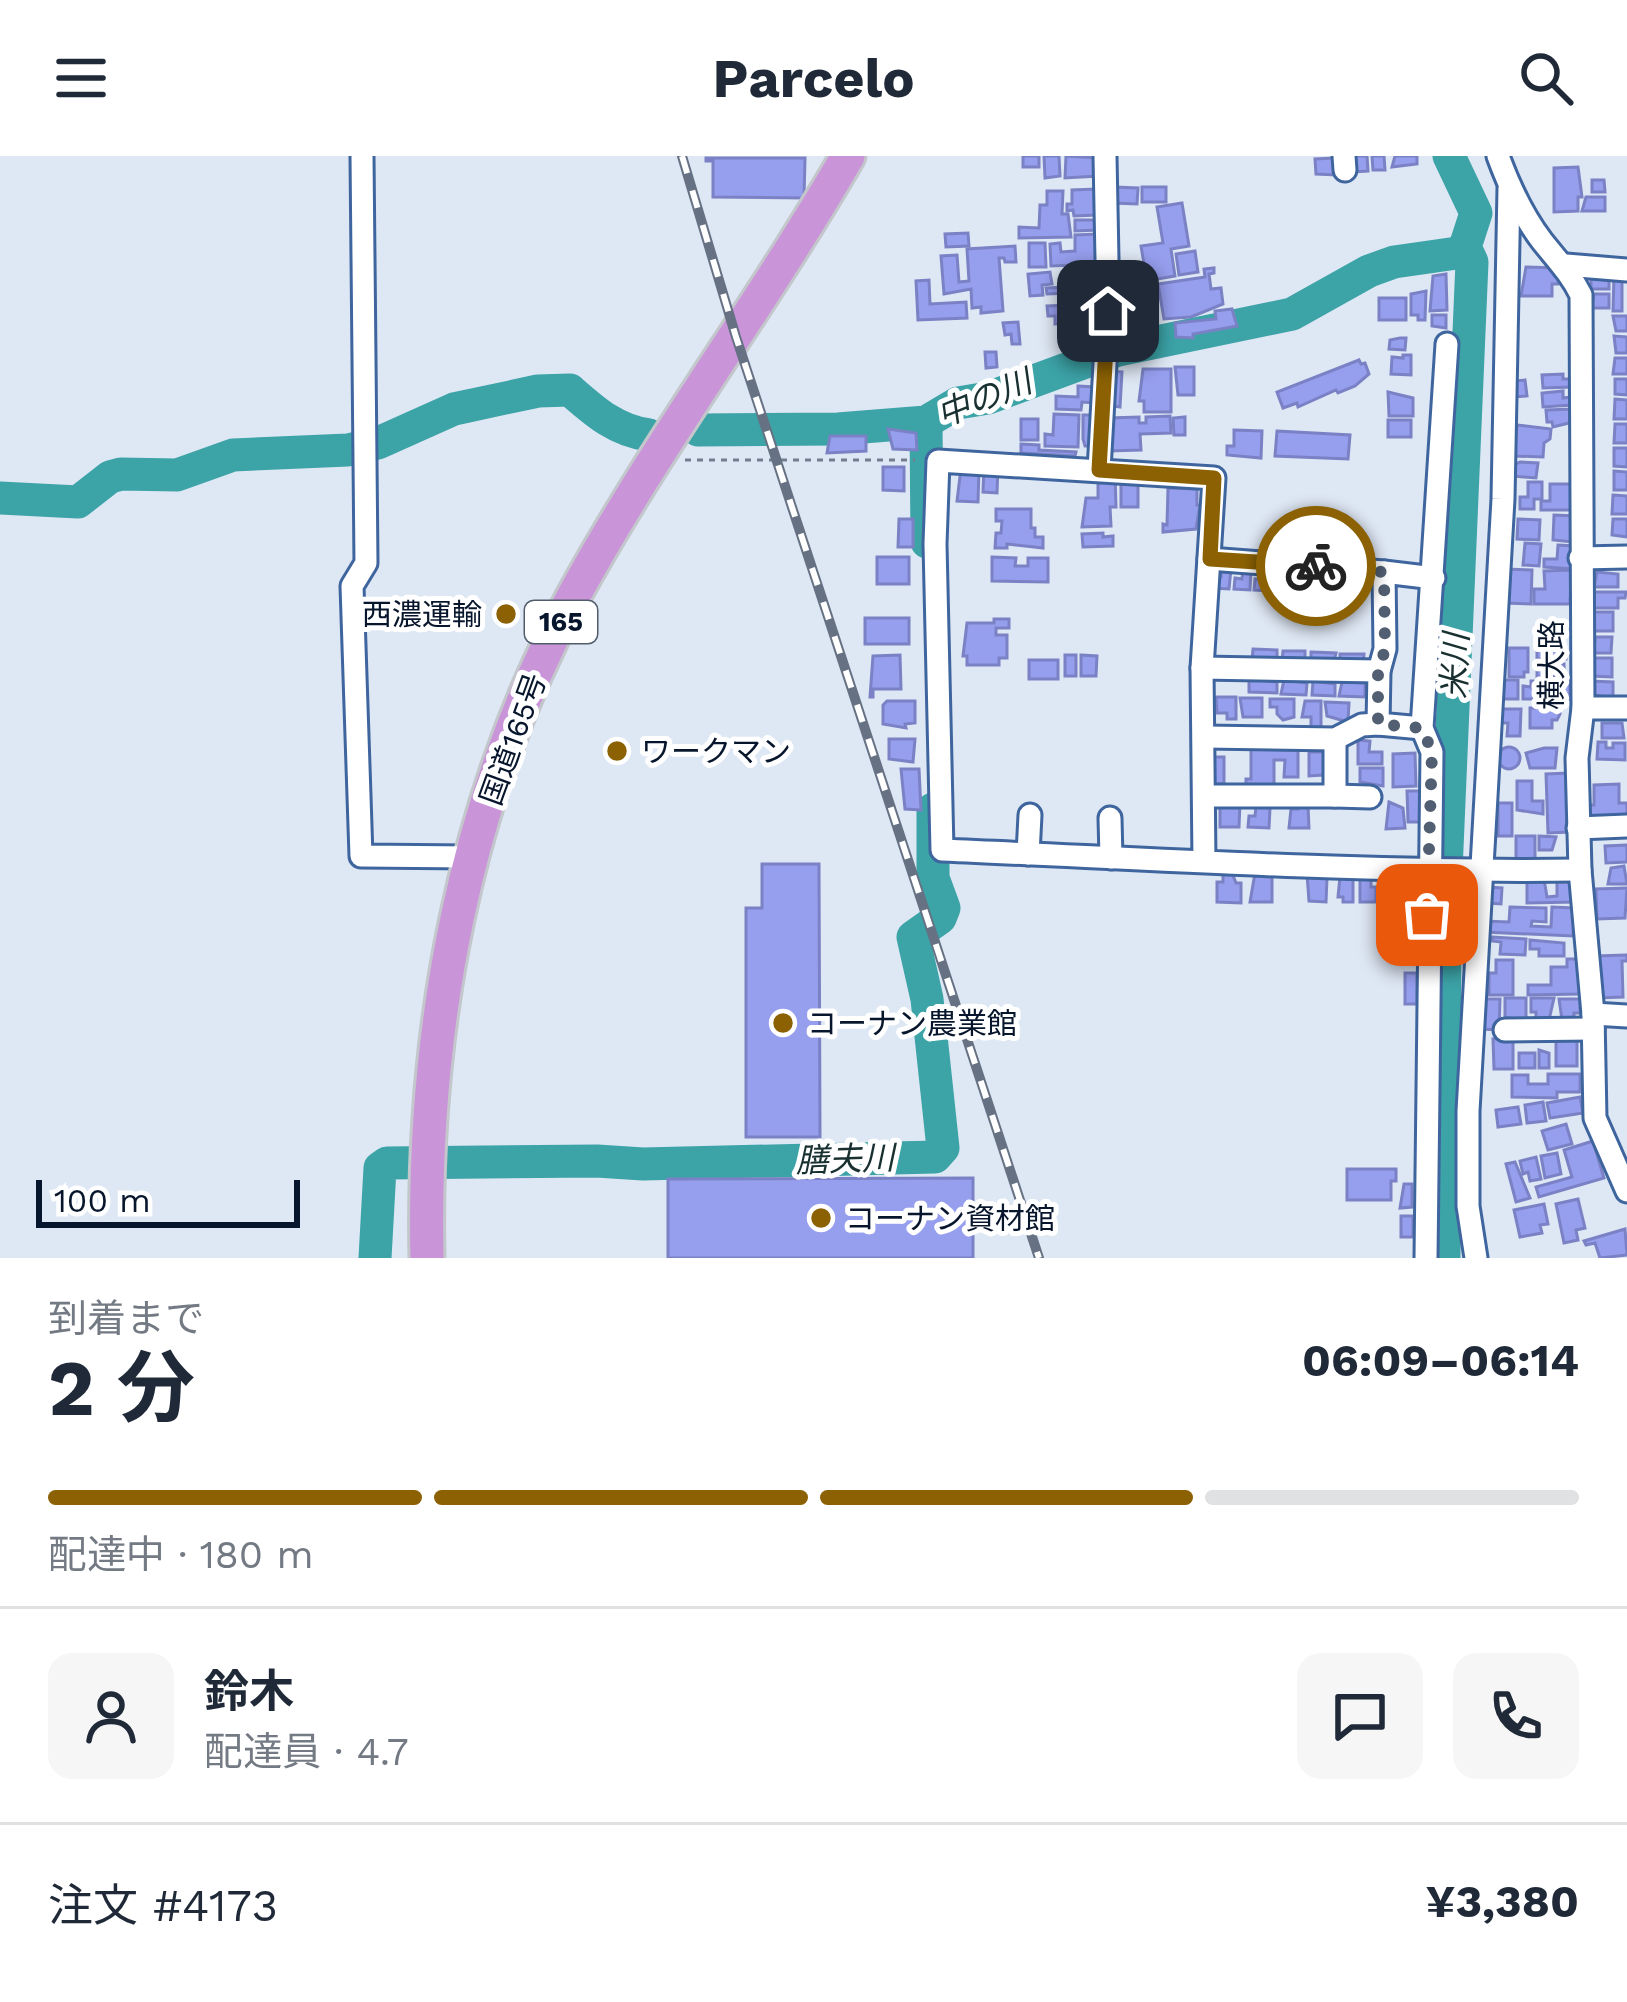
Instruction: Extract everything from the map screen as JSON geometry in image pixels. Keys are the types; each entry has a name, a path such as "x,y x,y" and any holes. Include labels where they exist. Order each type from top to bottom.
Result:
{"highway":[{"name":"国道165号","path":"427,1258 428,1160 445,975 471,857 520,709 572,599 653,460 784,265 848,156"}],"street":[{"path":"362,156 366,563 352,586 361,856 471,857"},
{"path":"1099,470 1108,311 1105,156"},
{"name":"横大路","path":"1498,156 1509,188 1581,295 1580,870 1593,1021 1595,1118 1627,1191"},
{"path":"1476,1258 1468,1206 1468,1111 1503,499 1509,188"},
{"path":"1565,265 1627,270"},
{"path":"1426,1258 1432,752 1422,728 1447,344"},
{"path":"1204,862 1202,668 1214,478 938,461 934,544 942,850 1204,862 1479,872 1580,870"},
{"path":"1580,558 1627,557"},
{"path":"1210,559 1434,578"},
{"path":"1378,724 1378,670 1385,650 1384,572"},
{"path":"1202,668 1378,670"},
{"path":"1582,708 1627,708"},
{"path":"1204,736 1335,739 1362,725 1422,728"},
{"path":"1335,739 1335,796"},
{"path":"1206,796 1370,797"},
{"path":"1028,854 1030,815"},
{"path":"1110,818 1111,858"},
{"path":"1578,828 1627,826"},
{"path":"1504,1030 1627,1016"}],"path":[{"path":"653,460 920,460"}],"building":[{"path":"1023,156 1039,156 1039,167 1023,167"},
{"path":"1044,156 1059,156 1060,176 1045,178"},
{"path":"1066,156 1097,158 1098,176 1065,178"},
{"path":"1352,156 1367,156 1368,171 1353,172"},
{"path":"1372,156 1384,156 1385,170 1373,170"},
{"path":"1395,156 1417,156 1417,164 1392,167"},
{"path":"706,158 805,158 804,198 713,197 713,161"},
{"path":"1334,158 1336,175 1316,174 1315,159"},
{"path":"1578,167 1582,197 1578,197 1578,211 1554,212 1554,168"},
{"path":"1592,180 1604,180 1605,192 1592,192"},
{"path":"1114,187 1138,188 1137,204 1113,203"},
{"path":"1142,187 1166,187 1166,202 1142,202"},
{"path":"1096,189 1097,215 1074,216 1073,210 1067,211 1072,190"},
{"path":"1047,191 1063,191 1062,214 1068,214 1071,237 1019,238 1019,227 1039,228 1040,205 1047,205"},
{"path":"1586,197 1605,197 1605,211 1582,211"},
{"path":"1182,203 1189,246 1171,249 1175,276 1134,283 1133,272 1145,270 1141,246 1163,243 1157,207"},
{"path":"1075,220 1099,220 1099,230 1075,231"},
{"path":"968,233 969,246 946,247 945,234"},
{"path":"1098,234 1099,264 1051,266 1050,244 1060,243 1061,252 1075,251 1075,235"},
{"path":"1029,243 1045,243 1046,267 1029,267"},
{"path":"1015,246 1016,262 999,258 1003,311 981,313 981,307 972,308 971,289 944,294 941,256 957,255 959,282 969,281 967,249"},
{"path":"1195,251 1198,272 1179,275 1176,254"},
{"path":"1526,267 1559,268 1552,296 1521,296"},
{"path":"1214,268 1209,274 1211,289 1221,288 1223,304 1191,317 1164,319 1158,284 1205,277 1204,269"},
{"path":"1095,269 1095,292 1047,294 1046,288 1070,287 1069,270"},
{"path":"1050,272 1052,284 1042,285 1043,295 1030,296 1028,274"},
{"path":"1446,274 1447,310 1430,311 1433,276"},
{"path":"1591,274 1609,275 1609,289 1591,289"},
{"path":"1614,275 1622,275 1622,311 1613,311"},
{"path":"929,280 930,304 966,302 967,318 918,320 916,281"},
{"path":"1128,287 1144,287 1146,338 1131,339"},
{"path":"1426,291 1425,320 1418,320 1418,315 1411,315 1411,294"},
{"path":"1594,294 1609,294 1609,308 1592,308"},
{"path":"1379,298 1406,298 1406,320 1379,320"},
{"path":"1097,304 1093,323 1055,324 1055,316 1048,316 1047,306"},
{"path":"1232,309 1237,326 1193,334 1193,338 1176,337 1175,323 1216,319 1215,311"},
{"path":"1117,311 1125,311 1126,332 1117,327"},
{"path":"1432,315 1446,315 1446,328 1432,326"},
{"path":"1613,316 1627,316 1627,331 1616,331"},
{"path":"1018,322 1020,344 1012,344 1003,323"},
{"path":"1069,328 1077,328 1078,351 1069,351"},
{"path":"1614,336 1627,337 1627,353 1616,353"},
{"path":"1406,338 1405,350 1389,349 1390,340"},
{"path":"985,352 996,352 997,367 986,368"},
{"path":"1411,355 1411,375 1391,374 1392,357"},
{"path":"1615,358 1627,358 1627,374 1613,374"},
{"path":"1359,360 1369,374 1355,386 1283,408 1277,392"},
{"path":"1175,367 1194,367 1194,395 1178,395"},
{"path":"1143,369 1171,369 1171,412 1144,412 1144,401 1139,401"},
{"path":"1108,371 1122,372 1120,407 1113,406"},
{"path":"1563,374 1563,379 1572,379 1572,387 1543,388 1542,375"},
{"path":"1615,379 1627,379 1627,395 1615,394"},
{"path":"1525,380 1527,396 1515,397 1514,381"},
{"path":"1078,386 1095,387 1094,403 1082,402 1081,410 1056,409 1056,396 1078,397"},
{"path":"1563,391 1563,398 1571,397 1572,405 1543,407 1542,393"},
{"path":"1388,392 1413,398 1413,416 1389,416"},
{"path":"1615,399 1627,400 1627,419 1614,419"},
{"path":"1573,409 1573,422 1553,427 1547,422 1546,410"},
{"path":"1054,414 1079,415 1078,447 1045,446 1045,434 1053,435"},
{"path":"1083,415 1094,415 1094,446 1085,446"},
{"path":"1170,416 1171,433 1140,434 1141,450 1109,451 1108,418 1139,417 1139,423 1146,423 1146,417"},
{"path":"1185,417 1185,435 1174,435 1173,418"},
{"path":"1021,419 1038,419 1038,440 1021,440"},
{"path":"1388,420 1411,420 1411,437 1388,437"},
{"path":"1615,424 1627,424 1627,443 1614,443"},
{"path":"1517,425 1551,429 1543,457 1513,456"},
{"path":"888,429 916,433 917,450 893,449"},
{"path":"1234,430 1262,431 1261,458 1227,455 1227,446 1234,446"},
{"path":"1277,431 1350,435 1348,459 1275,456"},
{"path":"830,436 866,436 866,451 827,453"},
{"path":"1021,444 1076,452 1075,456 1021,453"},
{"path":"1614,448 1627,448 1627,467 1614,466"},
{"path":"1538,463 1536,478 1512,476 1513,465"},
{"path":"984,466 998,467 997,493 983,492"},
{"path":"883,467 904,467 904,491 883,490"},
{"path":"961,468 979,469 978,502 957,501"},
{"path":"1614,471 1627,472 1627,490 1614,490"},
{"path":"1098,474 1115,474 1111,526 1082,527 1086,498 1098,498"},
{"path":"1121,474 1138,474 1138,507 1121,507"},
{"path":"1528,482 1542,482 1542,499 1534,499 1534,509 1520,509 1520,497 1528,497"},
{"path":"1550,484 1574,484 1574,510 1541,510 1541,501 1550,501"},
{"path":"1168,488 1197,489 1196,529 1163,532"},
{"path":"1613,495 1627,496 1627,514 1612,514"},
{"path":"996,509 1031,509 1031,528 1035,528 1035,537 1043,537 1043,548 1007,544 1007,548 995,548 1002,521 996,521"},
{"path":"1554,515 1575,516 1574,542 1553,540"},
{"path":"899,519 913,519 913,547 898,547"},
{"path":"1518,519 1540,520 1539,540 1517,539"},
{"path":"1613,519 1627,519 1627,537 1612,535"},
{"path":"1103,533 1103,537 1113,536 1113,546 1083,547 1082,534"},
{"path":"1319,538 1361,541 1360,559 1322,556"},
{"path":"1525,543 1541,544 1539,566 1523,565"},
{"path":"1558,545 1575,546 1574,569 1544,567 1544,559 1557,559"},
{"path":"877,557 909,557 909,584 877,584"},
{"path":"992,557 1016,558 1015,566 1028,566 1028,558 1048,558 1048,582 992,581"},
{"path":"1221,568 1231,569 1229,589 1212,588 1213,577 1221,577"},
{"path":"1243,569 1251,569 1250,590 1234,589 1235,578 1242,579"},
{"path":"1504,569 1532,570 1531,604 1503,603"},
{"path":"1264,570 1272,571 1271,591 1254,590 1255,579 1264,580"},
{"path":"1571,570 1574,599 1570,604 1534,604 1534,589 1545,589 1544,571"},
{"path":"1285,572 1294,573 1292,592 1276,591 1276,580 1284,580"},
{"path":"1597,572 1618,574 1618,587 1594,587"},
{"path":"1306,573 1315,574 1314,594 1297,593 1297,580 1306,580"},
{"path":"1327,575 1338,575 1341,595 1318,593 1318,581 1327,582"},
{"path":"1350,575 1365,575 1364,593 1349,593"},
{"path":"1594,592 1626,592 1625,598 1618,598 1618,608 1594,608"},
{"path":"1594,612 1613,612 1613,631 1594,631"},
{"path":"865,618 909,618 909,644 865,644"},
{"path":"994,619 1009,619 1009,628 996,628 996,635 1007,635 1007,658 999,658 999,665 967,665 967,656 963,656 967,623 994,623"},
{"path":"1595,637 1612,637 1611,653 1590,653"},
{"path":"1509,648 1528,648 1524,677 1509,677"},
{"path":"1253,649 1277,650 1277,663 1252,660"},
{"path":"1537,650 1566,650 1566,659 1537,659"},
{"path":"1283,651 1305,651 1305,664 1282,661"},
{"path":"1311,652 1336,653 1333,665 1311,662"},
{"path":"1340,654 1364,654 1363,666 1340,663"},
{"path":"900,655 901,689 873,689 870,697 873,656"},
{"path":"1065,655 1076,655 1076,676 1065,676"},
{"path":"1081,655 1097,656 1096,676 1081,676"},
{"path":"1591,658 1612,658 1612,677 1591,676"},
{"path":"1029,660 1058,660 1058,679 1029,679"},
{"path":"1537,663 1564,664 1564,676 1537,677"},
{"path":"1249,679 1277,682 1277,693 1249,692"},
{"path":"1284,680 1307,683 1306,695 1281,694"},
{"path":"1497,680 1518,680 1518,699 1497,699"},
{"path":"1313,681 1335,684 1335,696 1312,695"},
{"path":"1531,681 1540,681 1540,690 1547,690 1547,682 1570,682 1570,699 1523,699 1523,686 1531,687"},
{"path":"1589,681 1613,682 1613,698 1589,694"},
{"path":"1342,682 1365,683 1365,697 1339,696"},
{"path":"1216,697 1236,697 1236,719 1217,713"},
{"path":"1240,698 1262,698 1262,717 1243,717"},
{"path":"1270,699 1294,699 1294,717 1283,720 1277,707 1270,707"},
{"path":"887,701 915,701 915,723 905,724 906,728 883,724"},
{"path":"1305,701 1321,701 1321,728 1311,728 1311,717 1302,717"},
{"path":"1325,702 1349,703 1348,722 1327,716"},
{"path":"1530,708 1560,708 1560,714 1552,720 1552,728 1530,728"},
{"path":"1502,709 1521,709 1520,736 1507,736"},
{"path":"1602,723 1622,723 1624,738 1602,738"},
{"path":"889,739 915,739 913,762 889,759"},
{"path":"1358,740 1370,741 1369,752 1382,752 1382,764 1358,764"},
{"path":"1598,742 1606,742 1606,748 1625,743 1625,760 1597,759"},
{"path":"1509,747 1520,758 1509,769 1498,758"},
{"path":"1557,748 1555,768 1530,768 1526,753"},
{"path":"1251,749 1298,749 1298,777 1284,777 1285,760 1274,760 1274,786 1246,786 1246,779 1251,779"},
{"path":"1309,752 1327,752 1323,775 1309,776"},
{"path":"1415,753 1416,786 1393,787 1393,754"},
{"path":"1210,757 1224,757 1224,784 1210,784"},
{"path":"1360,768 1383,768 1383,786 1360,782"},
{"path":"901,769 919,769 921,810 905,809"},
{"path":"1568,773 1570,832 1548,833 1546,774"},
{"path":"1517,781 1532,781 1532,801 1543,801 1543,814 1517,810"},
{"path":"1619,784 1619,803 1627,803 1627,820 1589,821 1594,785"},
{"path":"1407,791 1422,791 1420,822 1408,822"},
{"path":"1389,802 1403,808 1405,828 1386,829"},
{"path":"1240,803 1239,827 1220,827 1220,808"},
{"path":"1498,803 1512,803 1512,836 1498,836"},
{"path":"1256,806 1270,808 1269,828 1248,827"},
{"path":"1308,806 1309,828 1289,828 1291,809"},
{"path":"1516,836 1535,836 1535,868 1516,868"},
{"path":"1539,836 1556,837 1552,850 1539,850"},
{"path":"1627,845 1627,862 1606,863 1605,846"},
{"name":"コーナン農業館","path":"762,864 819,864 820,1137 746,1137 746,908 762,908"},
{"path":"1624,866 1627,884 1608,884 1611,868"},
{"path":"1223,872 1232,873 1236,883 1241,883 1241,903 1217,902 1217,882 1223,882"},
{"path":"1255,873 1272,873 1272,902 1250,902"},
{"path":"1307,874 1327,878 1326,902 1309,901"},
{"path":"1340,877 1353,877 1353,902 1338,897"},
{"path":"1360,877 1371,877 1376,902 1360,902"},
{"path":"1384,877 1399,882 1399,899 1394,903 1383,903"},
{"path":"1557,878 1574,878 1575,902 1527,903 1527,880 1544,879 1547,897 1557,896"},
{"path":"1403,880 1415,880 1416,891 1421,891 1417,904 1404,904"},
{"path":"1488,887 1502,888 1501,904 1488,903"},
{"path":"1627,888 1625,918 1597,919 1596,889"},
{"path":"1510,907 1546,908 1546,922 1532,921 1531,926 1551,927 1552,907 1574,908 1573,936 1484,932 1484,921 1509,922"},
{"path":"1492,937 1526,939 1525,955 1500,954 1501,942"},
{"path":"1530,940 1564,943 1564,956 1539,956 1539,949 1530,949"},
{"path":"1627,955 1627,961 1622,961 1623,997 1597,998 1596,956"},
{"path":"1567,959 1579,959 1579,994 1528,995 1528,985 1551,985 1551,967 1567,967"},
{"path":"1496,960 1513,960 1513,995 1489,995 1489,973 1496,973"},
{"path":"1405,973 1417,973 1417,1004 1405,1004"},
{"path":"1505,998 1526,998 1526,1021 1505,1017"},
{"path":"1531,998 1554,998 1549,1020 1536,1020"},
{"path":"1479,999 1500,999 1499,1030 1481,1029"},
{"path":"1559,999 1580,999 1580,1013 1574,1013 1574,1020 1562,1020"},
{"path":"1513,1038 1513,1069 1494,1069 1493,1039"},
{"path":"1556,1038 1577,1038 1577,1066 1556,1066"},
{"path":"1539,1050 1549,1053 1549,1068 1539,1068"},
{"path":"1519,1053 1535,1053 1535,1068 1519,1068"},
{"path":"1548,1074 1580,1074 1580,1092 1557,1092 1557,1098 1512,1097 1512,1075 1528,1075 1528,1084 1548,1084"},
{"path":"1580,1097 1583,1113 1550,1118 1547,1103"},
{"path":"1543,1102 1546,1121 1527,1123 1525,1105"},
{"path":"1518,1107 1521,1124 1498,1127 1496,1110"},
{"path":"1566,1124 1572,1144 1548,1150 1542,1131"},
{"path":"1593,1141 1604,1178 1539,1197 1536,1187 1572,1177 1564,1150"},
{"path":"1557,1153 1561,1174 1545,1178 1541,1156"},
{"path":"1536,1157 1541,1179 1530,1181 1520,1161"},
{"path":"1515,1162 1530,1198 1516,1202 1506,1164"},
{"path":"1347,1169 1396,1169 1391,1200 1347,1200"},
{"name":"コーナン資材館","path":"973,1178 973,1258 668,1258 668,1179"},
{"path":"1404,1184 1412,1184 1412,1207 1400,1208"},
{"path":"1578,1199 1585,1228 1576,1230 1578,1240 1564,1243 1556,1204"},
{"path":"1544,1204 1548,1224 1540,1225 1542,1233 1520,1237 1514,1210"},
{"path":"1401,1216 1413,1216 1413,1237 1401,1237"},
{"path":"1625,1229 1627,1255 1600,1258 1595,1243 1584,1241"}],"waterway":[{"name":"米川","path":"1444,1258 1445,895 1472,262 1465,247 1476,213 1449,156"},
{"name":"中の川","path":"698,430 838,429 926,422 958,403 988,398 1118,350 1292,314 1369,271 1394,262 1457,253 1465,247"},
{"name":"中の川","path":"0,498 78,502 121,474 177,475 233,455 348,450 378,443 454,409 538,391 570,390 616,425 649,435"},
{"name":"膳夫川","path":"926,422 927,542"},
{"name":"膳夫川","path":"375,1258 380,1168 387,1163 643,1164 935,1157 943,1148 927,999 913,937 940,918 944,908 933,878 933,809"}],"railway":[{"path":"682,156 736,337 1039,1258"}],"way so far":[{"path":"1316,566 1384,572 1385,650 1378,670 1378,724 1422,728 1432,752 1427,915"}],"place":[{"name":"西濃運輸","path":"506,614"},
{"name":"ワークマン","path":"617,751"},
{"name":"コーナン農業館","path":"783,1023"},
{"name":"コーナン資材館","path":"821,1218"}],"route":[{"path":"1108,311 1099,470 1214,478 1210,559 1316,566"}]}
